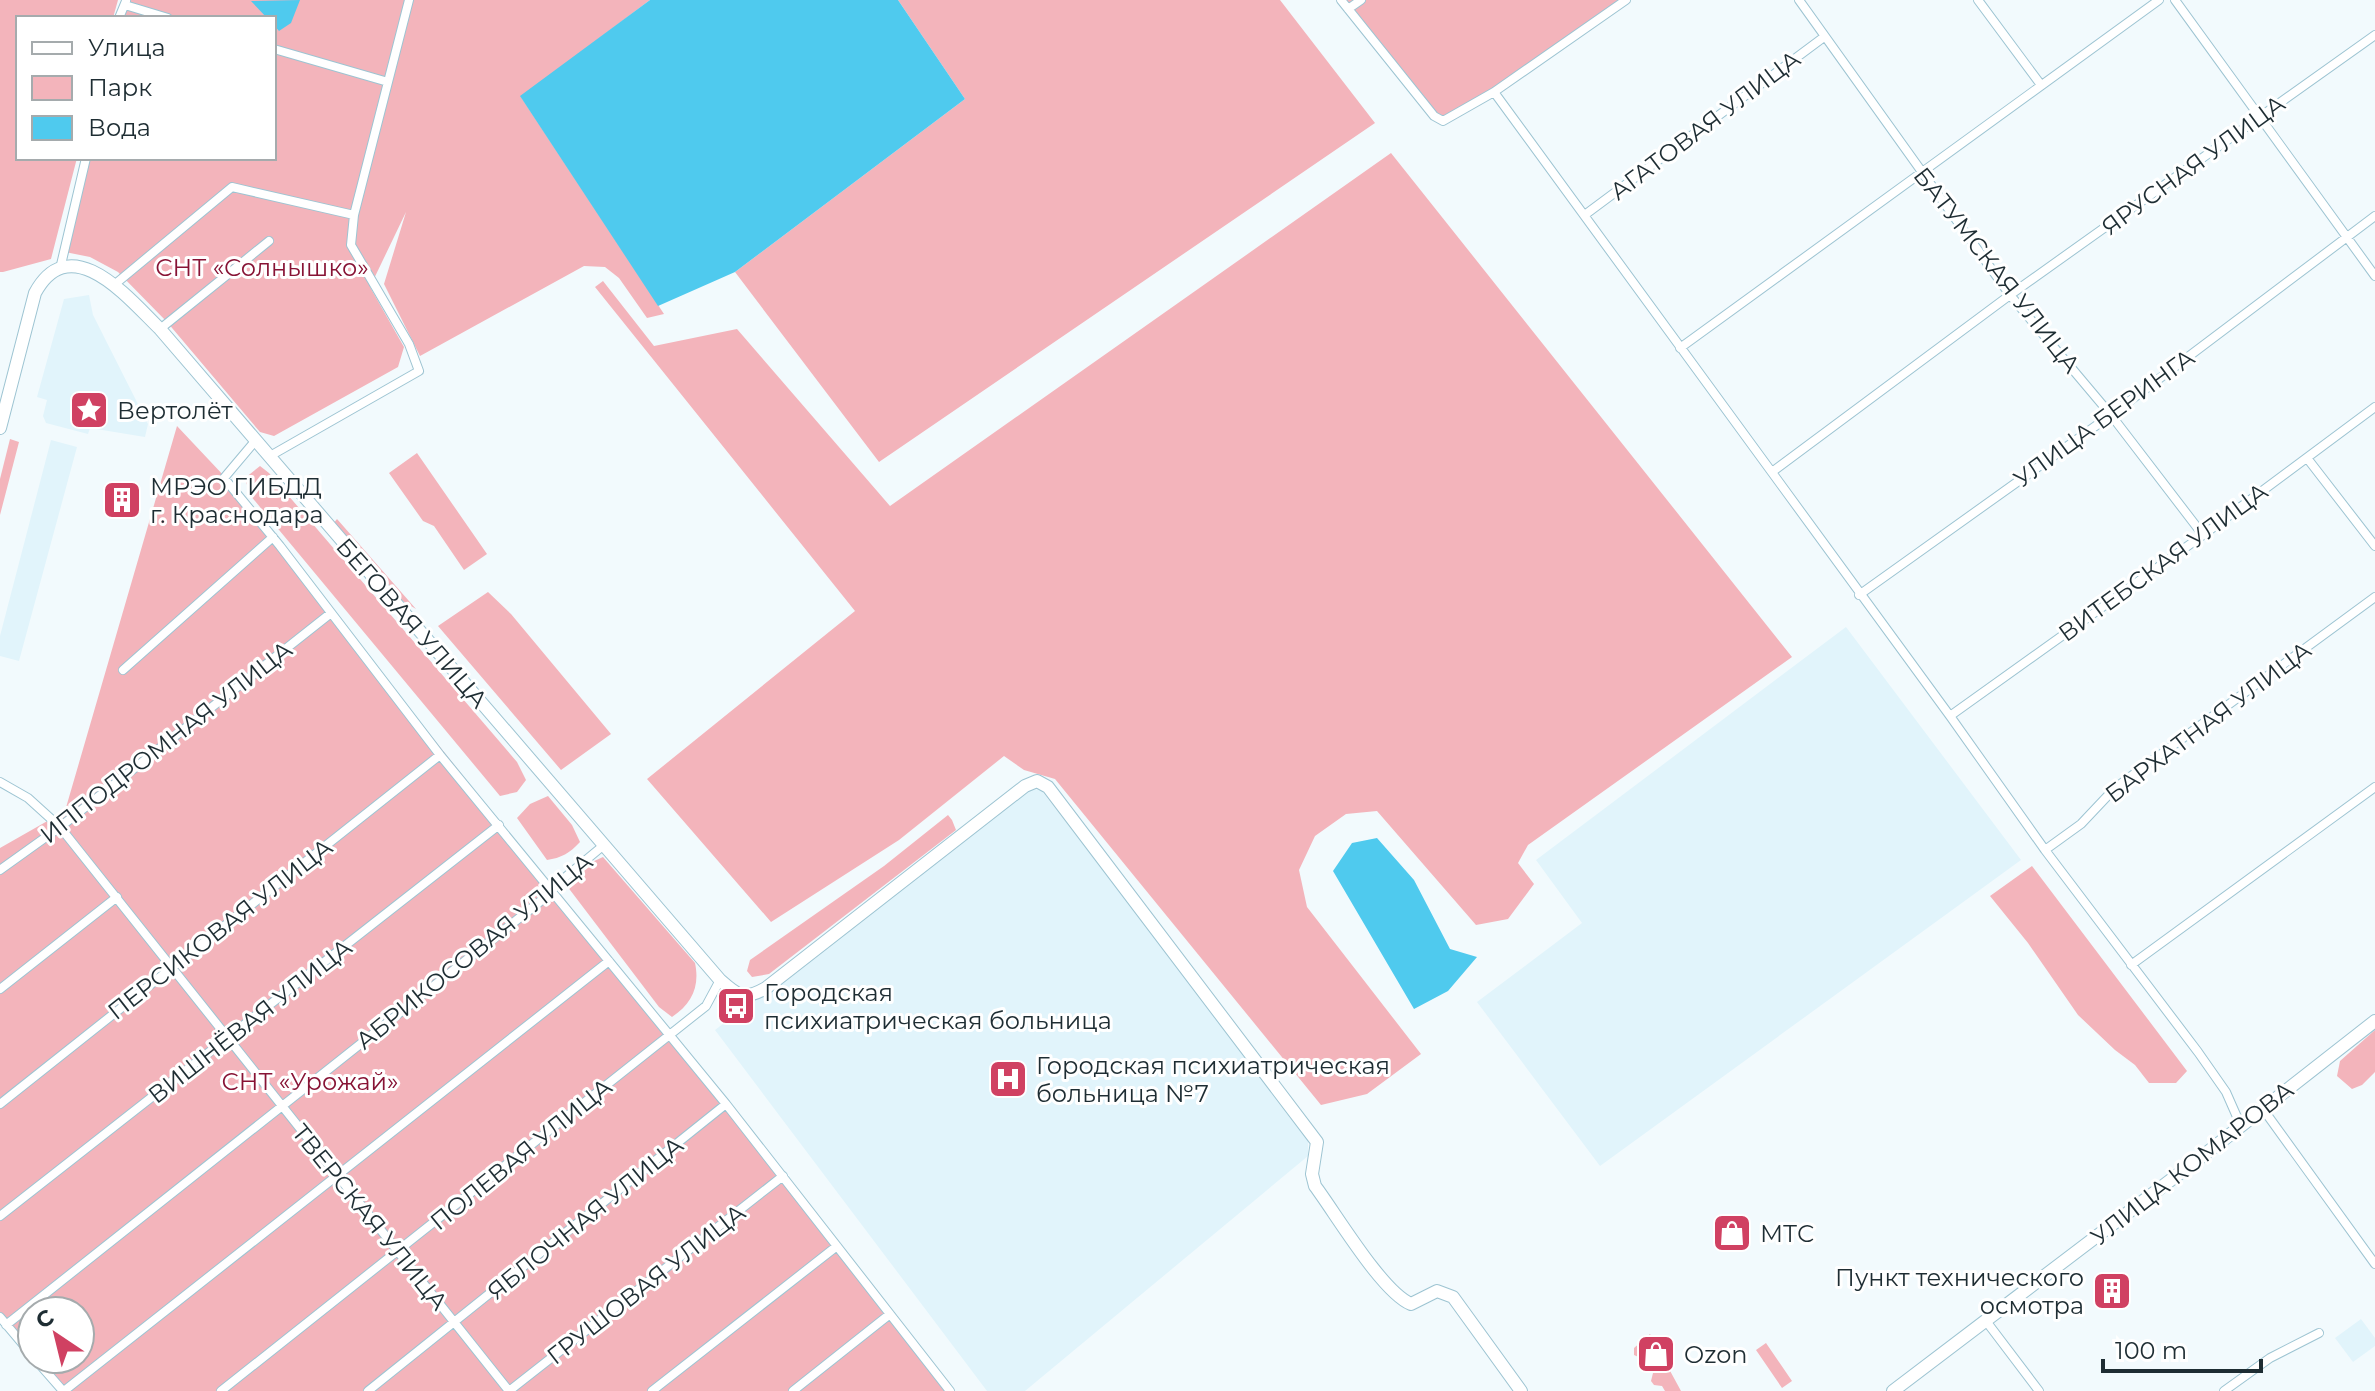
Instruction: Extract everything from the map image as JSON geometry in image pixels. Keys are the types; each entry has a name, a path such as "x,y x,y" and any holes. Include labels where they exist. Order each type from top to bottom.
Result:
{"street":[{"path":"270,456 419,371 402,332 351,245 354,215 409,0"},
{"path":"1341,0 1434,116 1443,121 1494,92 1626,0"},
{"path":"1348,9 1361,0"},
{"name":"БАТУМСКАЯ УЛИЦА","path":"1799,0 2010,295 2111,415 2203,535"},
{"path":"1978,0 2041,85"},
{"path":"1680,348 2159,0"},
{"path":"2175,0 2375,276"},
{"path":"125,3 162,16"},
{"name":"ЯРУСНАЯ УЛИЦА","path":"1772,472 2010,295 2375,35"},
{"name":"АГАТОВАЯ УЛИЦА","path":"1586,214 1824,37"},
{"path":"276,50 388,82"},
{"path":"1494,92 1586,214 2045,850 2226,1092 2241,1126"},
{"path":"0,428 35,293 41,283 60,269 86,160"},
{"path":"114,285 232,187 354,215"},
{"name":"УЛИЦА БЕРИНГА","path":"1859,595 2111,415 2375,216"},
{"path":"160,329 269,241"},
{"name":"БЕГОВАЯ УЛИЦА","path":"60,269 95,271 160,329 720,980 737,995 752,995 766,988 1025,786 1037,781 1048,787 1317,1142 1312,1174 1315,1186 1383,1278 1403,1300 1411,1304 1437,1291 1448,1294 1521,1391"},
{"name":"ВИТЕБСКАЯ УЛИЦА","path":"1950,716 2375,407"},
{"path":"256,440 224,478 440,755 783,1176 945,1389"},
{"path":"2307,458 2375,546"},
{"path":"123,670 273,537"},
{"name":"БАРХАТНАЯ УЛИЦА","path":"2045,850 2081,824 2115,788 2375,597"},
{"name":"ИППОДРОМНАЯ УЛИЦА","path":"0,870 60,827 331,613"},
{"name":"ПЕРСИКОВАЯ УЛИЦА","path":"0,1104 440,755"},
{"name":"ТВЕРСКАЯ УЛИЦА","path":"0,782 28,798 60,827 509,1391"},
{"path":"2131,965 2375,787"},
{"name":"ВИШНЁВАЯ УЛИЦА","path":"0,1216 499,825"},
{"name":"АБРИКОСОВАЯ УЛИЦА","path":"3,1321 283,1107 552,892 557,884 604,845"},
{"path":"0,989 117,897"},
{"path":"49,1375 63,1391 609,961"},
{"name":"ПОЛЕВАЯ УЛИЦА","path":"221,1391 706,1006 720,980"},
{"name":"УЛИЦА КОМАРОВА","path":"1893,1391 2375,1021"},
{"name":"ЯБЛОЧНАЯ УЛИЦА","path":"368,1391 726,1104"},
{"path":"2263,1109 2375,1264"},
{"name":"ГРУШОВАЯ УЛИЦА","path":"509,1391 783,1176"},
{"path":"652,1391 837,1246"},
{"path":"793,1391 890,1314"},
{"path":"1986,1321 2039,1391"},
{"path":"2224,1391 2270,1358 2319,1333"}],"shaded area":[{"path":"89,295 93,315 148,424 145,437 90,428 88,434 46,423 43,416 47,400 37,397 64,299"},
{"path":"51,440 77,447 19,661 0,656 0,636"},
{"path":"1846,627 2021,860 1600,1166 1477,1002 1582,923 1536,860"},
{"name":"Городская психиатрическая больница №7","path":"1032,789 1041,790 1308,1135 1308,1156 1025,1391 987,1391 715,1030"},
{"path":"2361,1319 2375,1338 2375,1346 2353,1362 2335,1338"}],"green space":[{"path":"0,0 118,0 114,16 16,16 16,160 76,160 51,259 0,272"},
{"name":"СНТ «Солнышко»","path":"128,0 650,0 521,97 664,314 647,318 619,278 605,267 584,266 420,356 384,284 406,212 370,287 404,347 398,367 274,436 260,432 167,322 118,272 90,257 65,252 88,160 276,160 276,16 123,16"},
{"path":"898,0 1280,0 1375,123 879,462 735,272 965,99"},
{"path":"1341,0 1626,0 1494,92 1442,120"},
{"path":"1391,153 1792,657 1528,845 1518,863 1534,884 1508,919 1476,925 1377,811 1346,814 1315,836 1299,870 1307,907 1421,1054 1367,1094 1321,1105 1055,779 1024,770 1004,756 899,840 771,922 647,779 855,611 595,287 603,281 654,346 737,329 890,506"},
{"name":"СНТ «Урожай»","path":"177,426 225,477 953,1391 58,1391 45,1375 96,1375 96,1295 16,1295 16,1340 0,1320 0,848 65,811"},
{"path":"10,439 19,442 0,515 0,479"},
{"path":"417,453 487,554 464,570 434,526 423,521 389,473"},
{"path":"260,466 517,762 526,780 517,792 500,796 250,495 245,478"},
{"path":"337,519 416,609 396,597 333,524"},
{"path":"488,592 511,614 611,734 561,770 438,626"},
{"path":"548,796 572,825 580,842 565,854 547,860 517,818 530,804"},
{"path":"948,815 956,830 769,974 752,977 747,971 750,960 884,866"},
{"path":"603,857 695,963 693,994 672,1017 659,1007 567,886 582,868"},
{"path":"2032,866 2187,1071 2176,1083 2149,1083 2135,1065 2078,1015 2028,943 1990,896"},
{"path":"2375,1030 2375,1072 2362,1085 2352,1089 2337,1076 2340,1061"},
{"path":"1650,1334 1681,1391 1665,1391 1662,1386 1654,1385 1651,1381 1652,1363 1634,1355 1634,1348"},
{"path":"1766,1343 1792,1381 1782,1388 1756,1350"}],"water":[{"path":"300,0 291,23 279,31 276,16 265,16 251,1"},
{"path":"650,0 898,0 965,99 735,272 658,306 520,96"},
{"path":"1377,838 1414,880 1450,949 1477,957 1448,991 1414,1009 1333,871 1352,843"}],"place":[{"name":"Вертолёт","path":"89,410"},
{"name":"МРЭО ГИБДД г. Краснодара","path":"122,500"},
{"name":"Городская психиатрическая больница","path":"736,1006"},
{"name":"Городская психиатрическая больница №7","path":"1008,1079"},
{"name":"МТС","path":"1732,1233"},
{"name":"Пункт технического осмотра","path":"2112,1291"},
{"name":"Ozon","path":"1656,1354"}]}
